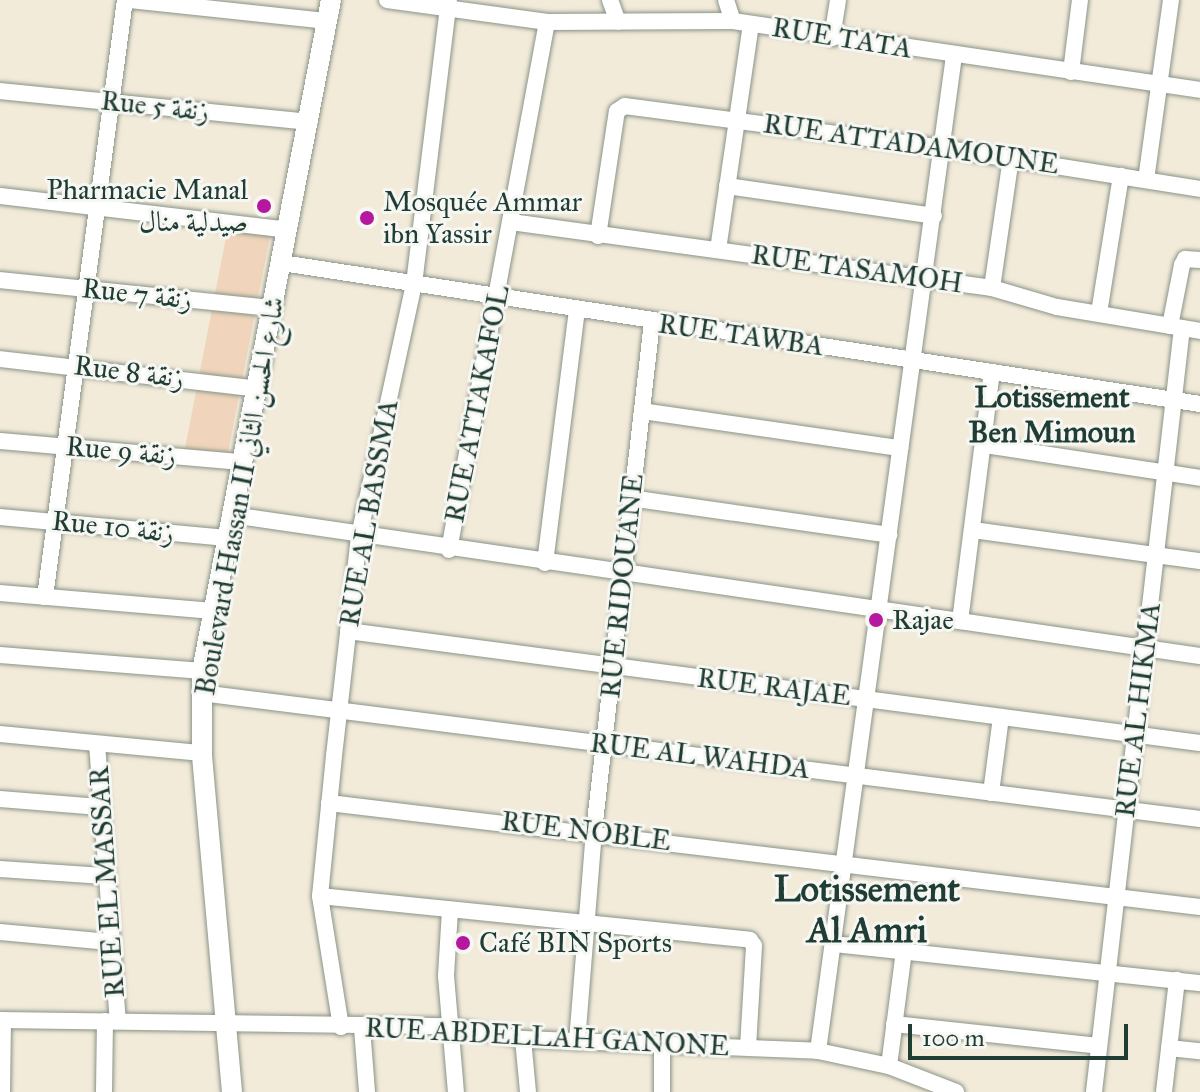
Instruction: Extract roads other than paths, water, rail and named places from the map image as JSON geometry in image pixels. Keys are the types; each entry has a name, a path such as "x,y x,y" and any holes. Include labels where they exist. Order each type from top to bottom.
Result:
{"main road":[{"name":"Boulevard Hassan II شارع الحسن الثاني","path":"232,1092 202,753 202,671 331,0"}],"street":[{"path":"45,597 127,0 328,21"},
{"name":"RUE TATA","path":"387,0 449,4 547,22 733,21 1200,90"},
{"path":"610,0 618,22"},
{"path":"726,0 733,21"},
{"path":"832,38 838,0"},
{"path":"1071,72 1080,0"},
{"path":"1146,180 1171,0"},
{"name":"RUE AL BASSMA","path":"341,1027 320,896 329,803 359,536 414,284 449,4"},
{"name":"RUE ATTAKAFOL","path":"449,550 547,22"},
{"path":"718,250 751,24"},
{"path":"818,1051 954,56"},
{"name":"Rue 5 زنقة","path":"0,91 309,122"},
{"name":"RUE ATTADAMOUNE","path":"598,236 620,106 942,148 1200,189"},
{"path":"992,288 1011,158"},
{"path":"1099,313 1121,176"},
{"path":"727,186 934,216"},
{"path":"0,196 97,203 288,230"},
{"name":"RUE TASAMOH","path":"511,222 992,288 1099,313 1200,331"},
{"name":"RUE AL HIKMA","path":"1094,1092 1166,473 1182,265 1185,259 1200,260"},
{"name":"RUE TAWBA","path":"282,263 1200,404"},
{"name":"Rue 7 زنقة","path":"0,280 273,308"},
{"path":"545,563 577,310"},
{"name":"RUE RIDOUANE","path":"577,1042 594,831 652,322"},
{"name":"Rue 8 زنقة","path":"0,359 75,365 258,389"},
{"path":"960,621 992,372"},
{"path":"642,411 900,448"},
{"name":"Rue 9 زنقة","path":"0,441 242,462"},
{"path":"985,445 1200,478"},
{"path":"630,498 889,535"},
{"path":"232,515 449,550 1200,656"},
{"name":"Rue 10 زنقة","path":"0,517 227,538"},
{"path":"973,530 1200,561"},
{"path":"0,593 213,611"},
{"name":"RUE RAJAE","path":"348,631 1200,743"},
{"path":"0,655 202,671"},
{"name":"RUE AL WAHDA","path":"201,693 1200,819"},
{"path":"991,793 1001,717"},
{"path":"0,734 202,753"},
{"name":"RUE EL MASSAR","path":"97,744 110,942 111,1021 104,1092"},
{"path":"0,799 100,807"},
{"name":"RUE NOBLE","path":"329,803 594,831 1200,907"},
{"path":"0,869 104,876"},
{"path":"320,896 754,942 748,1047"},
{"path":"450,910 449,1026 456,1092"},
{"path":"0,932 110,942"},
{"path":"833,944 1200,983"},
{"path":"889,1066 904,951"},
{"path":"1164,1092 1177,980"},
{"path":"1,1020 2,1092"},
{"name":"RUE ABDELLAH GANONE","path":"1,1020 362,1028 449,1026 523,1039 818,1051 889,1066 956,1092"},
{"path":"894,1024 1099,1046"},
{"path":"362,1028 367,1092"},
{"path":"523,1039 528,1092"},
{"path":"662,1043 662,1092"},
{"path":"1169,1048 1200,1051"}],"place":[{"name":"Pharmacie Manal صيدلية منال","path":"264,206"},
{"name":"Mosquée Ammar ibn Yassir","path":"367,218"},
{"name":"Rajae","path":"876,620"},
{"name":"Café BIN Sports","path":"463,943"}],"district":[{"name":"Lotissement Ben Mimoun","path":"1052,414"},
{"name":"Lotissement Al Amri","path":"867,910"}]}
